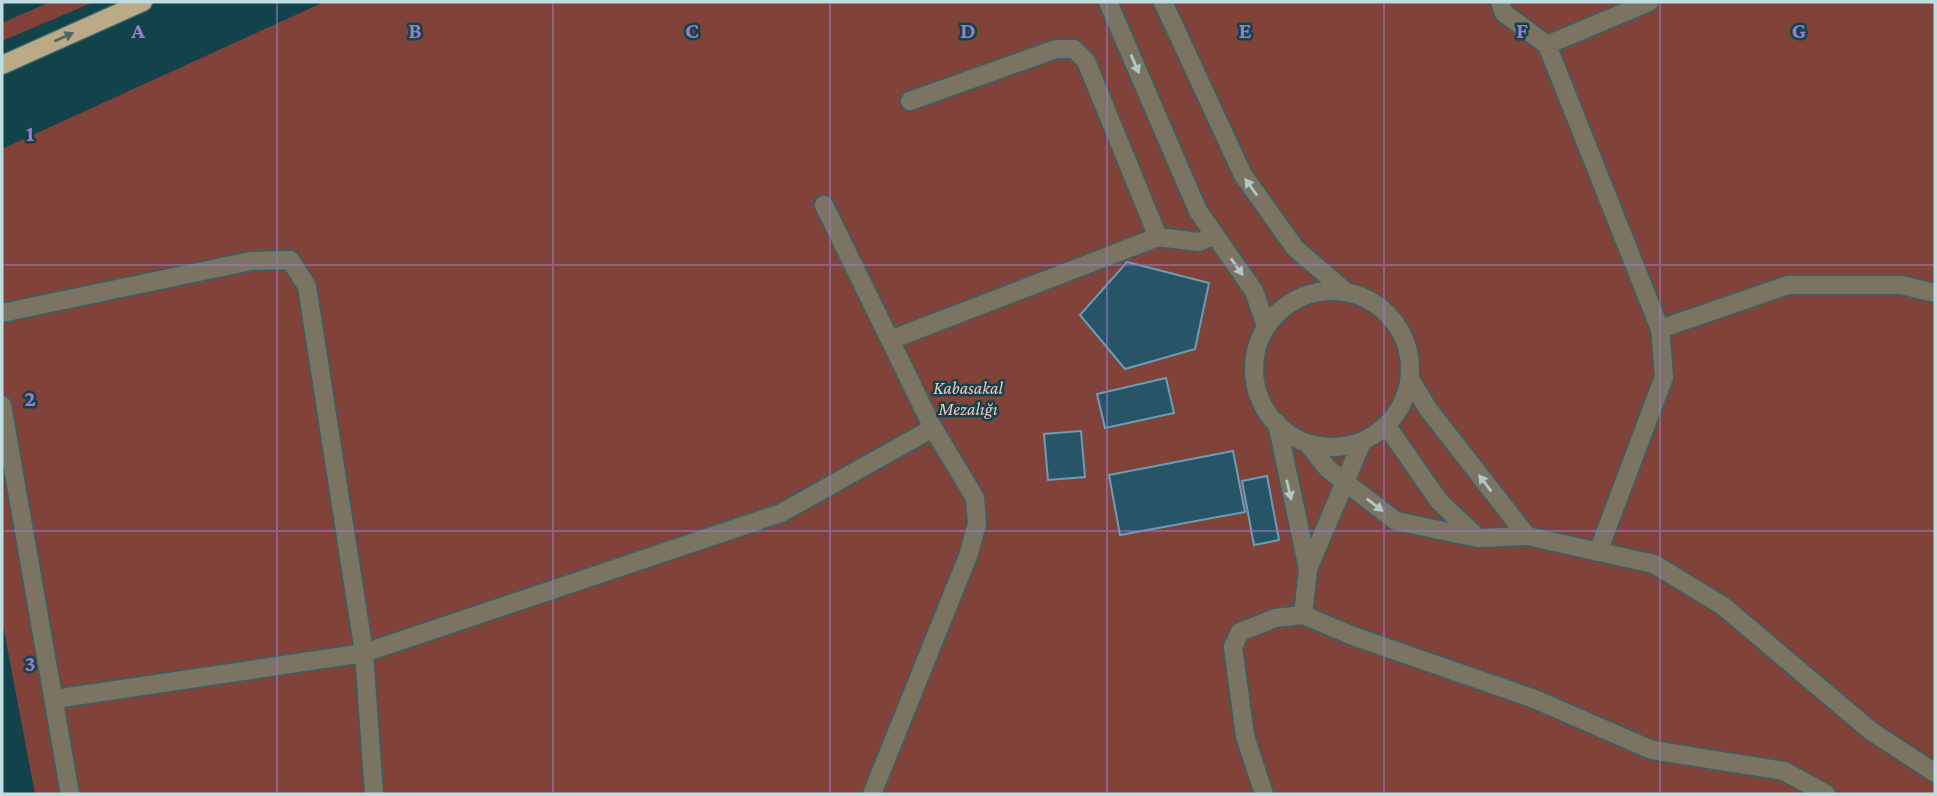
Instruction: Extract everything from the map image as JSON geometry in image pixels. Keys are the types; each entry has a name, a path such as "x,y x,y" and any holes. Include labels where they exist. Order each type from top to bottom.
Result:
{"main road":[{"path":"2,65 143,2"}],"lane":[{"path":"1108,2 1198,211 1254,291 1266,326"},
{"path":"1163,2 1243,176 1295,248 1346,292 1375,303 1391,317 1408,346 1410,379 1398,412 1386,425 1362,442 1335,447 1291,438 1264,407 1254,379 1255,351 1266,326 1293,301 1315,292 1346,292"},
{"path":"1500,2 1504,13 1547,45 1660,329 1664,377 1598,552"},
{"path":"1547,45 1649,2"},
{"path":"910,100 1056,49 1074,49 1086,61 1158,237"},
{"path":"824,205 933,428 975,498 977,524 968,556 872,794"},
{"path":"891,340 1158,237 1199,242 1215,235"},
{"path":"2,313 251,261 290,260 307,286 364,653 374,794"},
{"path":"1660,329 1788,285 1901,285 1935,293"},
{"path":"1410,379 1428,409 1527,536"},
{"path":"2,405 70,794"},
{"path":"1277,423 1308,569"},
{"path":"1386,425 1439,501 1478,538"},
{"path":"55,699 364,653 781,513 933,428"},
{"path":"1303,615 1308,569 1362,442"},
{"path":"1307,443 1328,469 1396,521 1478,538 1527,536 1654,564 1723,606 1871,731 1935,773"},
{"path":"1264,794 1245,736 1233,647 1240,632 1275,618 1303,615 1353,636 1532,698 1652,750 1784,771 1826,794"}],"green space":[{"path":"50,2 94,2 2,41 2,23"},
{"name":"Kabasakal Mezalığı","path":"324,2 1935,2 1935,794 35,794 2,620 2,149"}],"building":[{"path":"1127,262 1209,283 1195,349 1125,369 1080,315"},
{"path":"1166,378 1174,413 1105,428 1097,394"},
{"path":"1081,431 1085,477 1048,480 1044,434"},
{"path":"1233,451 1245,512 1120,535 1109,475"},
{"path":"1267,476 1279,540 1254,545 1242,481"}]}
